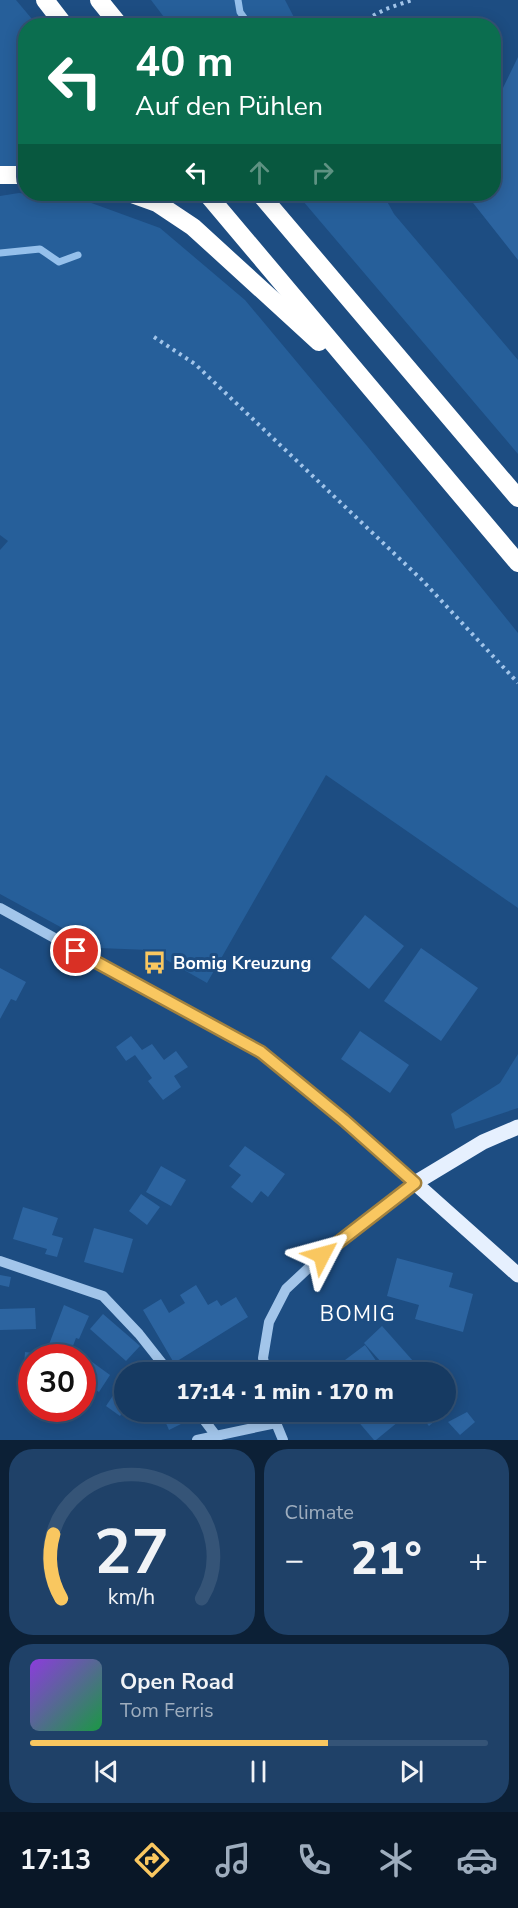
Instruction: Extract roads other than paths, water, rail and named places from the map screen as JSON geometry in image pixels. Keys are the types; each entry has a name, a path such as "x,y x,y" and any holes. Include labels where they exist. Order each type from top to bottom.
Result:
{"highway":[{"path":"45,0 59,18"},
{"path":"99,0 114,18"},
{"path":"0,175 18,175"},
{"path":"151,201 193,227 228,257 380,398"},
{"path":"213,201 518,563"},
{"path":"266,201 518,498"}],"main road":[{"path":"518,1127 483,1142 415,1183 518,1275"}],"street":[{"path":"0,908 261,1052 344,1120 415,1183 334,1244 286,1289 269,1322 264,1362"},
{"path":"0,1261 103,1296 139,1334 161,1362"},
{"path":"206,1422 217,1437"},
{"path":"197,1440 217,1437 260,1422"},
{"path":"276,1422 283,1440"}],"waterway":[{"path":"238,0 240,12 244,18"},
{"path":"0,253 40,249 59,262 78,255"}],"place":[{"name":"Bomig Kreuzung","path":"155,963"}],"district":[{"name":"BOMIG","path":"358,1314"}]}
